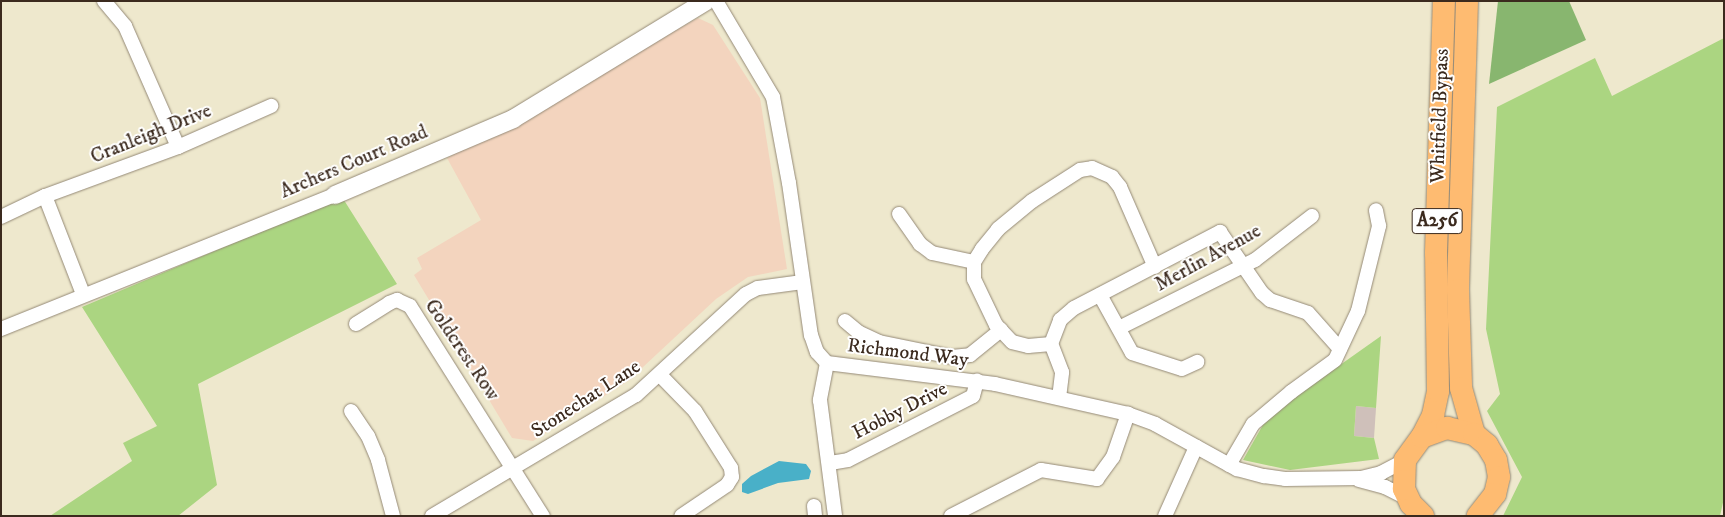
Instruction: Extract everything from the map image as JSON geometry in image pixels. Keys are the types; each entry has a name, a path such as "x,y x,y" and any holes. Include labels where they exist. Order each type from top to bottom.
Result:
{"highway":[{"name":"Whitfield Bypass","path":"1405,460 1422,437 1433,415 1438,391 1437,244 1444,1"},
{"name":"Whitfield Bypass","path":"1467,1 1459,300 1461,388 1474,434"},
{"path":"1422,437 1447,428 1474,434 1492,452 1499,477 1491,502 1478,516"},
{"path":"1405,460 1402,479 1418,511"}],"street":[{"path":"104,1 125,26 178,147"},
{"name":"Archers Court Road","path":"1,329 83,294 334,195 514,119 706,1"},
{"name":"Richmond Way","path":"716,1 773,97 789,183 811,335 817,352 827,363 977,381 1128,414 1196,446 1229,465 1285,479 1351,479 1381,473 1405,460"},
{"name":"Cranleigh Drive","path":"1,216 45,196 178,147 270,106"},
{"path":"1059,398 1062,372 1051,344 1028,346 1012,342 1001,330 974,279 974,262 998,229 1032,201 1070,174 1092,168 1112,177 1120,187 1155,267"},
{"path":"45,196 83,294"},
{"path":"1229,465 1253,424 1291,392 1335,360 1358,311 1378,226 1376,210"},
{"path":"899,214 920,244 932,252 974,262"},
{"name":"Merlin Avenue","path":"1119,328 1255,260 1312,216"},
{"name":"Merlin Avenue","path":"1051,344 1056,328 1066,314 1220,232 1241,266"},
{"path":"1241,266 1270,300 1308,313 1340,349"},
{"name":"Stonechat Lane","path":"432,516 616,409 660,375 746,294 765,286 803,282"},
{"path":"1100,295 1129,350 1139,356 1182,369 1197,362"},
{"name":"Goldcrest Row","path":"356,324 389,302 397,300 410,306 543,516"},
{"path":"846,321 858,332 879,342 952,357 970,355 1001,330"},
{"path":"827,363 820,400 830,463 835,516"},
{"path":"660,375 695,411 731,468 732,478 727,485 681,516"},
{"name":"Hobby Drive","path":"830,463 848,460 972,396 977,381"},
{"path":"351,411 368,436 378,460 393,516"},
{"path":"951,516 1042,470 1097,480 1113,456 1128,414"},
{"path":"1165,516 1196,446"},
{"name":"Richmond Way","path":"1351,479 1385,487 1418,511"}],"shaded area":[{"path":"698,18 713,25 760,98 787,269 748,277 716,299 628,381 533,441 512,438 414,275 422,269 417,258 481,220 447,158"},
{"path":"1356,406 1376,408 1374,438 1354,436"}],"green space":[{"path":"1498,1 1569,1 1586,40 1489,84"},
{"path":"1724,38 1724,498 1720,516 1503,516 1522,477 1487,411 1500,394 1486,329 1497,107 1595,58 1612,96"},
{"path":"342,197 397,284 198,384 217,485 178,516 50,516 132,461 123,443 157,426 82,307"},
{"path":"1381,336 1376,408 1356,406 1354,436 1374,438 1379,459 1290,470 1243,460 1268,416"}],"water":[{"path":"779,461 806,464 811,471 809,479 778,483 748,494 742,492 742,484 751,476"}]}
